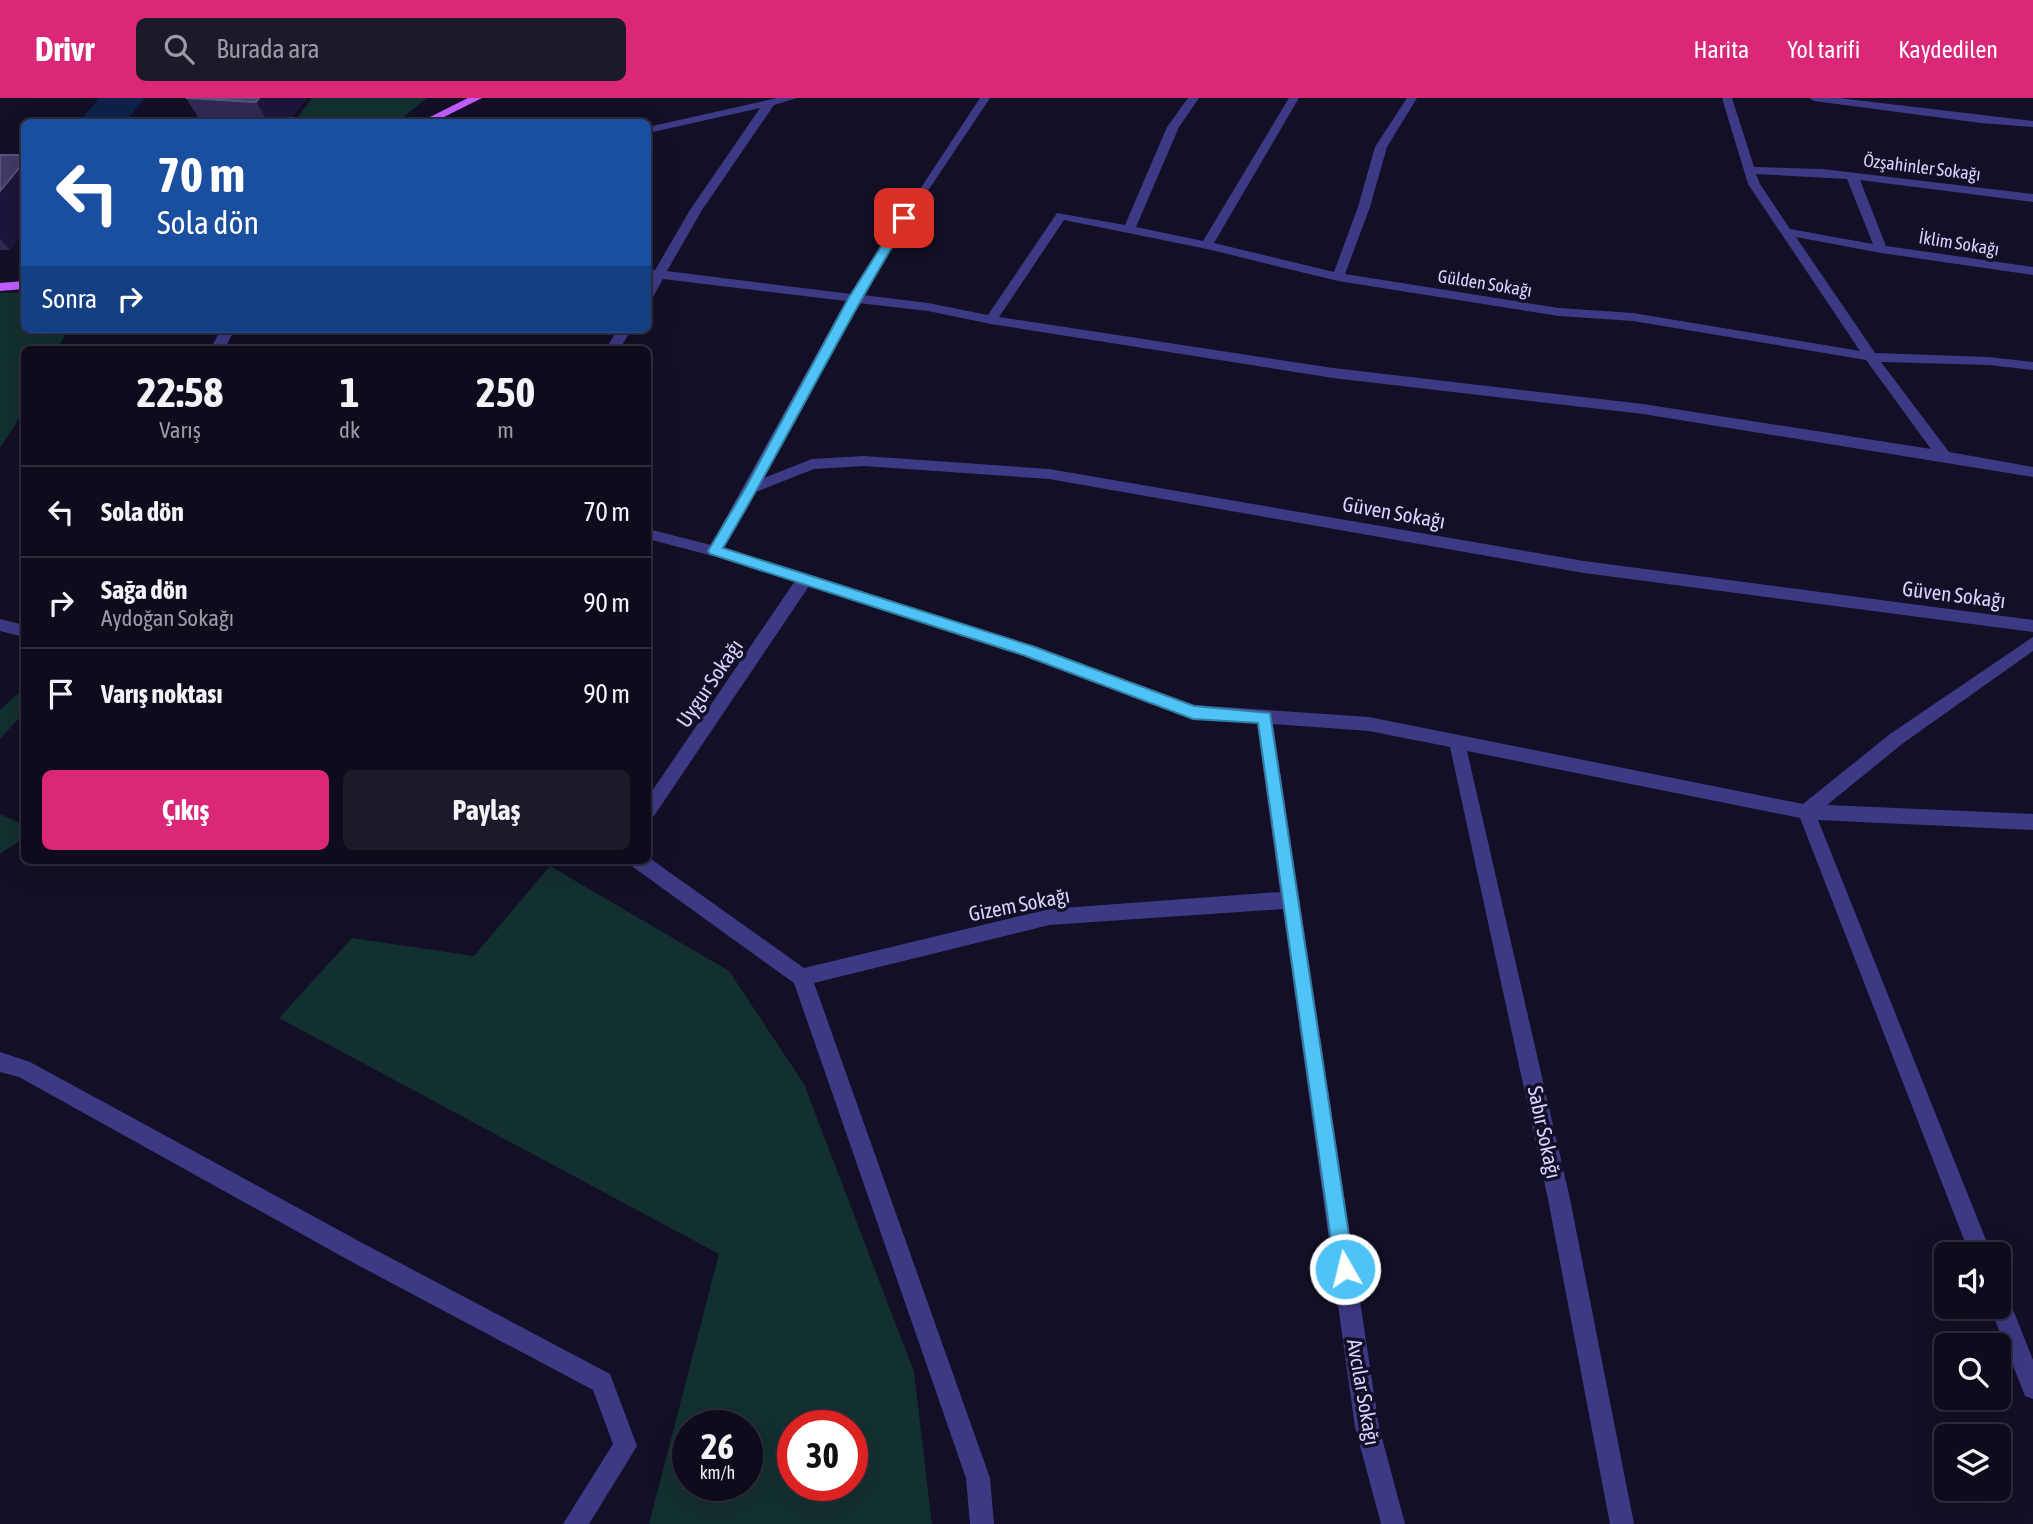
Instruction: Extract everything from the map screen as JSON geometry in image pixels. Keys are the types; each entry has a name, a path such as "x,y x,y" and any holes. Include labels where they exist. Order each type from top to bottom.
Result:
{"main road":[{"path":"432,119 477,98"},
{"path":"0,287 21,285"}],"street":[{"path":"651,129 792,98"},
{"path":"715,551 854,299 917,198 985,98"},
{"path":"1129,230 1173,127 1194,98"},
{"path":"1207,245 1294,98"},
{"path":"1338,277 1364,207 1381,148 1412,98"},
{"path":"1727,98 1754,184 1872,357 1944,456"},
{"path":"1814,98 1981,120 2033,124"},
{"path":"769,104 654,274 928,307 992,320 1333,373 1643,409 2033,472"},
{"path":"1749,170 1822,172 1852,176"},
{"name":"Özşahinler Sokağı","path":"1881,248 1852,176 2033,198"},
{"name":"Gülden Sokağı","path":"992,320 1061,216 1207,245 1338,277 1559,312 1633,317 1872,357 1989,361 2033,366"},
{"path":"1789,232 1881,248"},
{"name":"İklim Sokağı","path":"1881,248 2033,271"},
{"name":"Güven Sokağı","path":"752,488 812,464 864,461 1049,474 1584,567 2033,626"},
{"path":"651,535 715,551 1027,650 1193,712 1369,724 1806,812 2033,822"},
{"name":"Uygur Sokağı","path":"651,807 805,579"},
{"path":"0,625 21,630"},
{"path":"1806,812 1896,739 2033,643"},
{"name":"Avcılar Sokağı","path":"1264,717 1367,1427 1393,1524"},
{"name":"Sabır Sokağı","path":"1457,742 1559,1199 1622,1524"},
{"path":"1806,812 1975,1242"},
{"path":"643,864 802,977 978,1478 982,1524"},
{"name":"Gizem Sokağı","path":"802,977 1049,917 1291,900"},
{"path":"0,1062 23,1069 360,1254 601,1382 625,1446 575,1524"},
{"path":"0,1073 23,1069"},
{"path":"2006,1319 2033,1388"}],"green space":[{"path":"312,98 427,98 401,119 296,119"},
{"path":"21,292 21,333 66,333 59,346 21,346 21,416 0,448 0,293"},
{"path":"21,691 21,717 0,739 0,710"},
{"path":"0,814 21,824 21,840 0,854"},
{"path":"550,866 729,971 804,1084 914,1372 932,1524 649,1524 672,1435 672,1501 763,1501 763,1410 679,1410 719,1254 279,1018 352,938 474,956"}],"water":[{"path":"99,98 145,98 128,119 82,119"}],"building":[{"path":"186,98 259,98 256,102"},
{"path":"0,155 21,155 21,166 0,191"}],"route":[{"path":"904,218 854,299 715,551 1027,650 1193,712 1264,717 1345,1269"}]}
